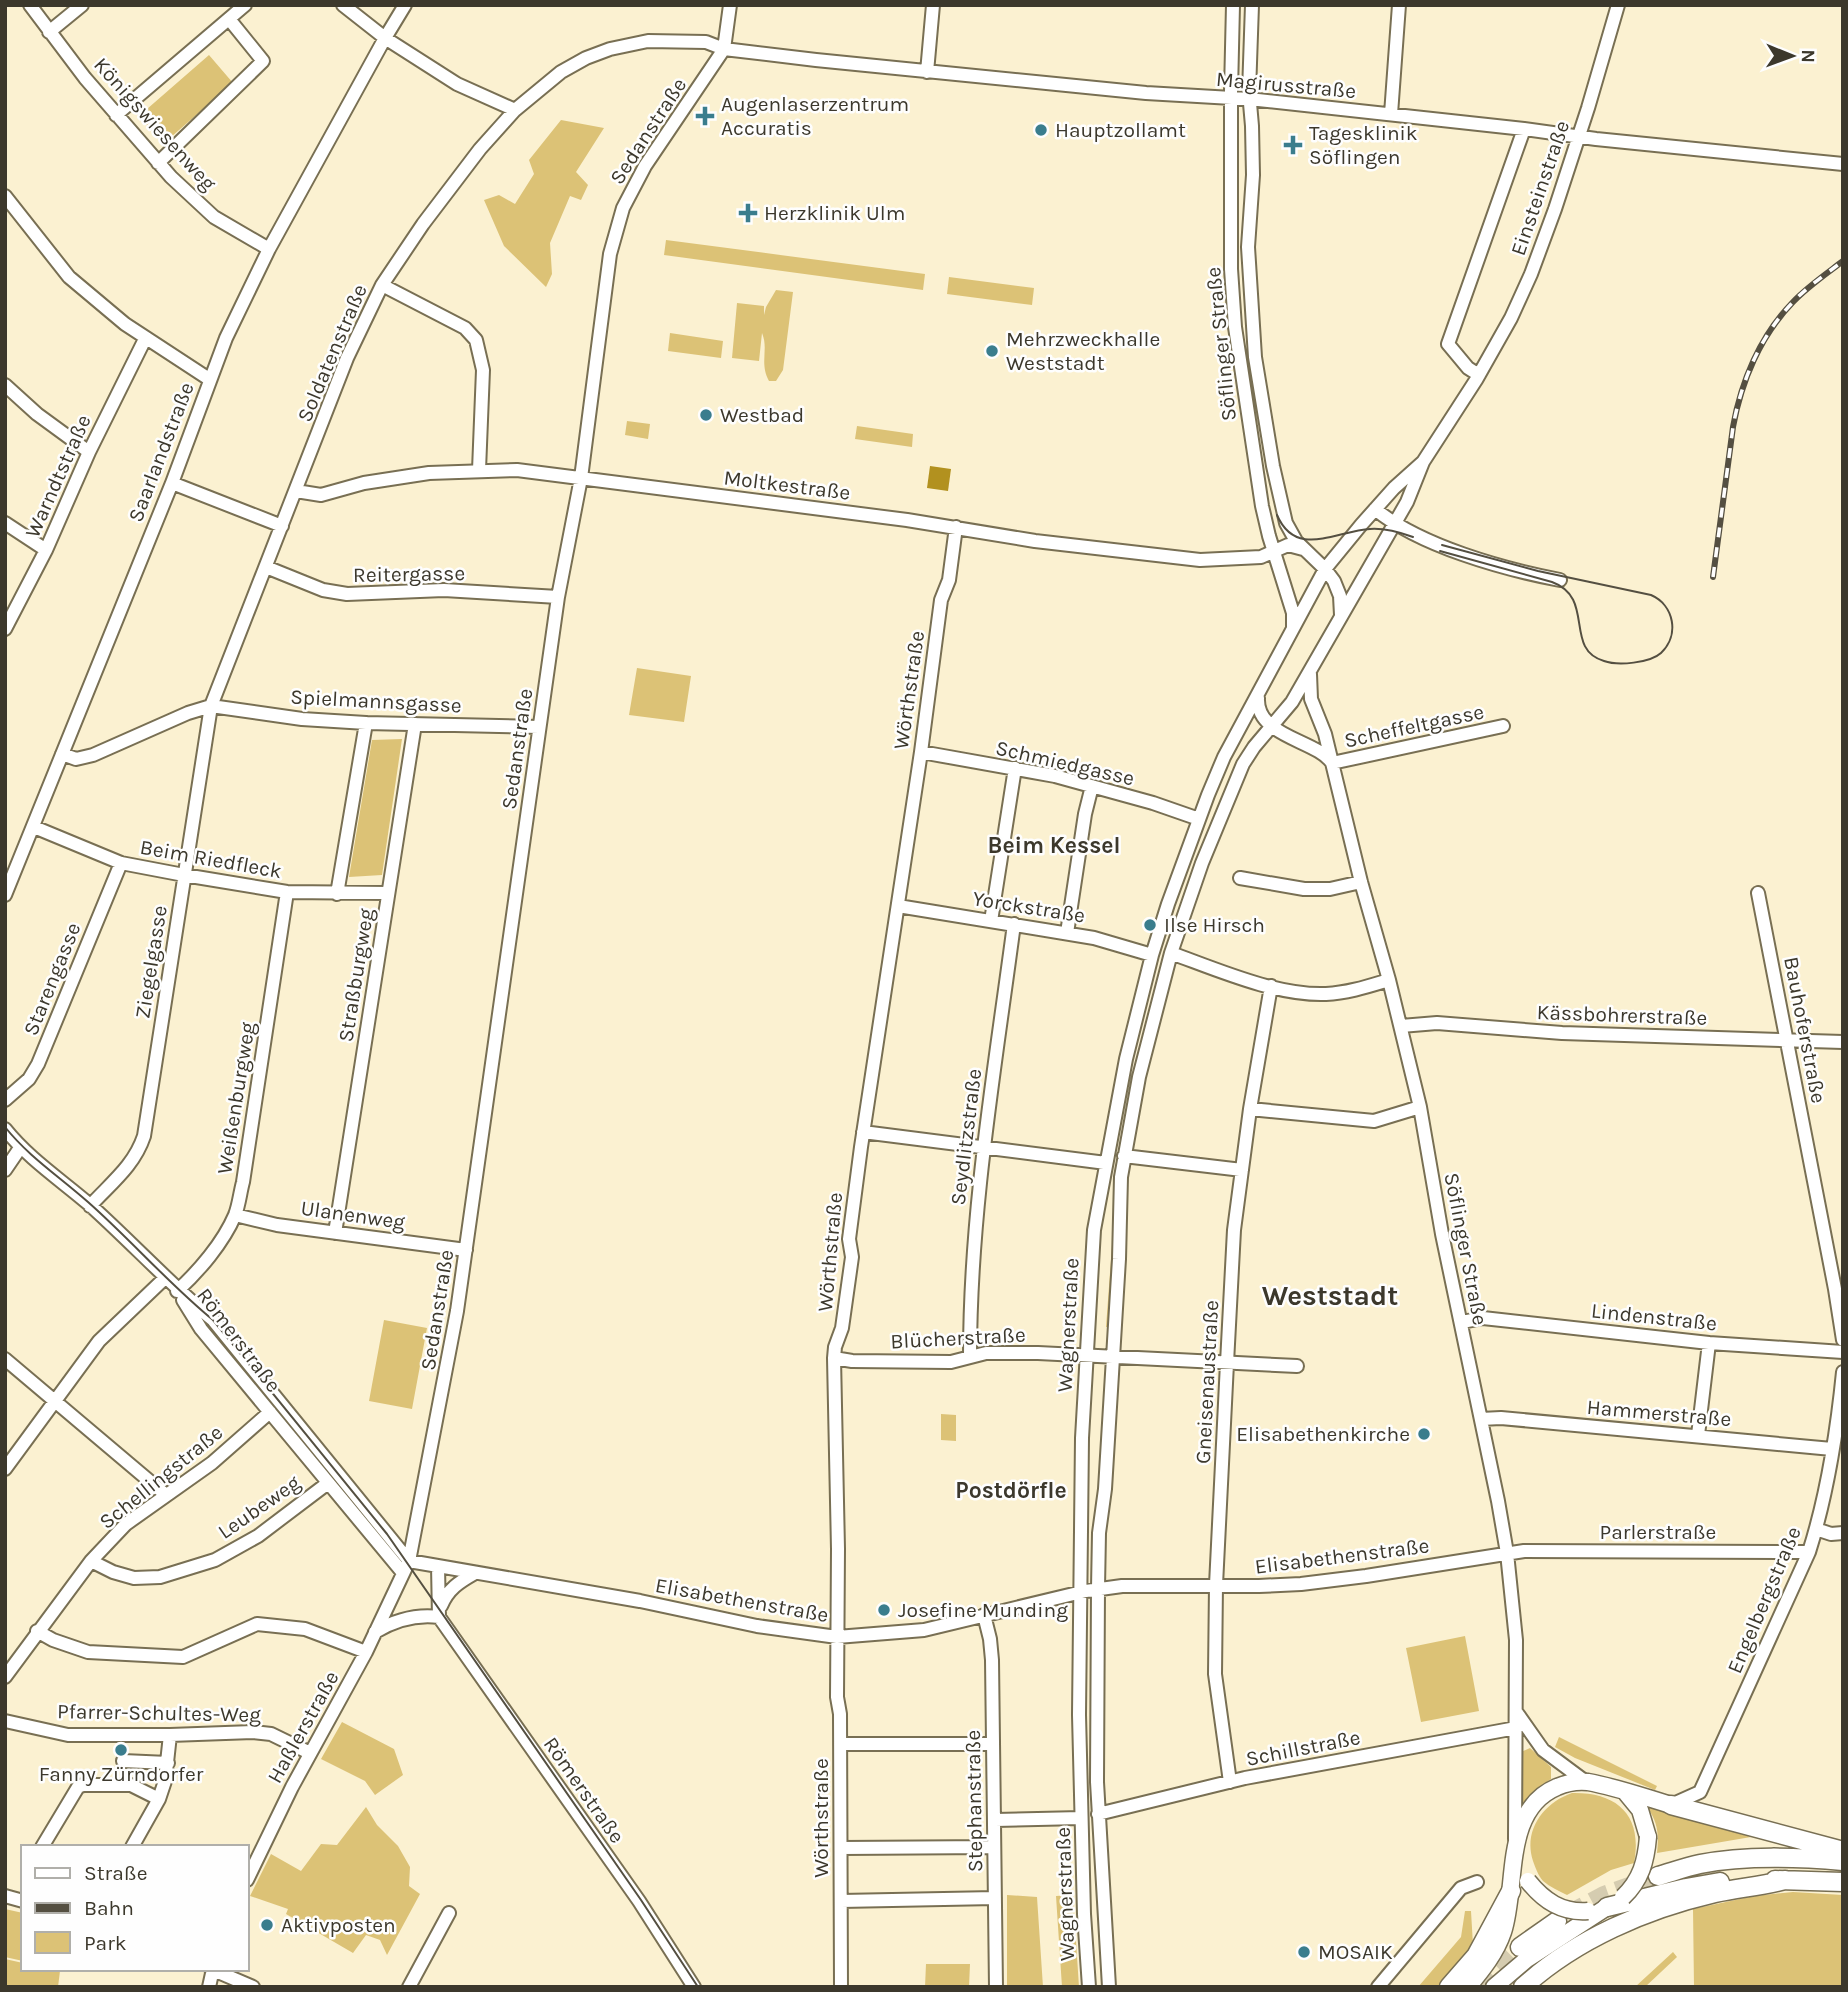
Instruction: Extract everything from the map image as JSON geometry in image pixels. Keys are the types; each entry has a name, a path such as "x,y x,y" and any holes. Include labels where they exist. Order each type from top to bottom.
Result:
{"highway":[{"path":"1671,1805 1843,1852"},
{"path":"1658,1876 1700,1864 1737,1860 1786,1858 1843,1861"},
{"path":"1607,1907 1725,1881 1761,1879 1843,1882"},
{"path":"1523,1987 1590,1939 1630,1921 1716,1893 1785,1880"},
{"path":"1449,1987 1479,1950 1511,1891"},
{"path":"1520,1947 1557,1921"}],"main road":[{"path":"1468,1987 1497,1948 1508,1912 1515,1850 1521,1826 1539,1798 1569,1783 1587,1782 1671,1805"},
{"path":"1494,1987 1527,1959 1623,1897 1637,1882 1643,1870 1648,1836 1640,1810 1626,1793"},
{"path":"1515,1850 1528,1881 1537,1893 1560,1908 1588,1911 1607,1907"}],"street":[{"name":"Königswiesenweg","path":"30,5 116,115 158,163 214,217 269,249"},
{"path":"49,32 82,5"},
{"path":"116,115 244,5"},
{"path":"343,5 385,38 457,84 515,110"},
{"name":"Saarlandstraße","path":"5,895 172,483 226,338 269,249 405,5"},
{"name":"Sedanstraße","path":"406,1567 450,1351 466,1250 558,597 581,478 610,254 622,208 645,166 724,49 730,5"},
{"path":"927,72 933,5"},
{"name":"Söflinger Straße","path":"1233,5 1231,269 1234,317 1262,506 1293,612 1292,631"},
{"name":"Söflinger Straße","path":"1252,5 1249,99 1253,151 1248,236 1255,357 1281,505 1289,531 1303,549 1325,569"},
{"path":"1391,114 1399,5"},
{"name":"Einsteinstraße","path":"1312,667 1407,502 1423,462 1479,375 1506,327 1531,274 1579,137 1618,5"},
{"path":"158,163 263,61 229,19"},
{"name":"Soldatenstraße","path":"211,706 347,358 382,285 423,224 480,149 515,110 561,72 586,58 628,43 680,40 706,42 724,49"},
{"name":"Magirusstraße","path":"724,49 1146,93 1249,99 1843,164"},
{"name":"Einsteinstraße","path":"1479,375 1468,368 1448,344 1524,129"},
{"path":"5,195 69,277 145,339 209,379"},
{"path":"382,285 466,328 476,340 482,370 479,470"},
{"name":"Warndtstraße","path":"5,629 46,550 89,452 145,339"},
{"path":"5,385 37,414 89,452"},
{"name":"Einsteinstraße","path":"1292,631 1325,569 1345,542 1423,462"},
{"name":"Moltkestraße","path":"296,491 321,495 365,483 429,473 517,470 956,527 1035,541 1200,560 1261,557 1288,545 1303,549"},
{"path":"172,483 282,526"},
{"path":"1375,509 1394,523 1459,553 1560,580"},
{"path":"5,523 46,550"},
{"name":"Wörthstraße","path":"841,1987 834,1358 842,1328 852,1257 849,1239 863,1132 921,752 941,600 948,580 956,527"},
{"name":"Reitergasse","path":"266,568 323,590 347,594 444,590 558,597"},
{"path":"1325,569 1339,592 1341,615"},
{"name":"Wagnerstraße","path":"1089,1987 1084,1914 1079,1592 1085,1356 1094,1230 1128,1048 1152,955 1199,819 1224,757 1292,631"},
{"name":"Söflinger Straße","path":"1312,667 1309,692 1325,734 1361,882 1390,980 1420,1107 1442,1234 1507,1553 1516,1640 1515,1850"},
{"name":"Wagnerstraße","path":"1109,1987 1098,1814 1098,1588 1099,1533 1105,1489 1120,1243 1120,1184 1124,1156 1150,1028 1171,953 1198,874 1247,758 1292,702 1312,667"},
{"path":"1259,694 1259,711 1274,726 1297,742 1325,755 1332,763"},
{"path":"62,754 76,759 93,755 188,713 211,706"},
{"name":"Spielmannsgasse","path":"211,706 302,719 539,727"},
{"name":"Ziegelgasse","path":"90,1206 130,1166 144,1136 211,706"},
{"name":"Straßburgweg","path":"337,894 366,723"},
{"name":"Straßburgweg","path":"335,1233 415,724"},
{"name":"Scheffeltgasse","path":"1332,763 1503,726"},
{"name":"Schmiedgasse","path":"921,752 1055,776 1199,819"},
{"path":"991,921 1015,768"},
{"path":"1067,933 1085,814 1093,786"},
{"name":"Beim Riedfleck","path":"34,827 121,863 184,875 287,891 337,894 388,892"},
{"name":"Starengasse","path":"5,1100 29,1079 38,1063 121,863"},
{"path":"1240,878 1304,889 1330,889 1361,882"},
{"name":"Weißenburgweg","path":"177,1291 194,1275 222,1238 235,1214 243,1182 287,891"},
{"name":"Bauhoferstraße","path":"1758,893 1843,1340"},
{"name":"Yorckstraße","path":"898,906 1115,942 1152,955"},
{"name":"Seydlitzstraße","path":"970,1356 971,1280 976,1212 1014,925"},
{"path":"1171,953 1271,986 1307,993 1329,994 1390,980"},
{"name":"Gneisenaustraße","path":"1230,1782 1215,1674 1216,1585 1227,1363 1234,1230 1250,1108 1271,986"},
{"name":"Kässbohrerstraße","path":"1401,1026 1437,1023 1562,1033 1843,1042"},
{"path":"1250,1108 1374,1121 1420,1107"},
{"name":"Römerstraße","path":"5,1129 20,1148 90,1206 177,1291 213,1320 382,1538"},
{"path":"863,1132 1106,1163"},
{"path":"5,1170 20,1148"},
{"path":"1124,1156 1242,1170"},
{"name":"Ulanenweg","path":"235,1214 277,1225 466,1250"},
{"path":"5,1469 99,1341 165,1278"},
{"name":"Römerstraße","path":"177,1291 201,1329 328,1483 382,1538"},
{"name":"Lindenstraße","path":"1462,1322 1483,1318 1709,1343 1843,1352"},
{"path":"1698,1435 1709,1343"},
{"name":"Blücherstraße","path":"834,1358 951,1362 970,1356 996,1353 1112,1357"},
{"path":"1112,1357 1297,1366"},
{"path":"5,1359 166,1495"},
{"name":"Engelbergstraße","path":"1700,1792 1809,1552 1832,1449 1843,1372"},
{"name":"Schellingstraße","path":"5,1677 91,1561 126,1524 212,1463 270,1412"},
{"name":"Hammerstraße","path":"1481,1419 1501,1418 1832,1449"},
{"name":"Leubeweg","path":"91,1561 113,1572 134,1578 160,1577 215,1560 258,1536 328,1483"},
{"path":"1816,1529 1831,1534 1843,1533"},
{"path":"382,1538 406,1567"},
{"name":"Parlerstraße","path":"1507,1553 1809,1552"},
{"name":"Elisabethenstraße","path":"406,1567 438,1566 640,1601 757,1626 837,1637 924,1630 1098,1588 1314,1583 1507,1553"},
{"path":"438,1566 440,1612"},
{"name":"Haßlerstraße","path":"248,1878 266,1837 366,1652 406,1567"},
{"path":"440,1612 450,1589 475,1573"},
{"path":"375,1632 392,1622 440,1612"},
{"name":"Römerstraße","path":"440,1612 639,1901 694,1987"},
{"name":"Stephanstraße","path":"984,1615 992,1660 996,1987"},
{"path":"37,1631 52,1640 88,1652 183,1657 257,1624 304,1629 366,1652"},
{"path":"1517,1713 1543,1751 1587,1782"},
{"name":"Pfarrer-Schultes-Weg","path":"5,1721 68,1735 253,1732 271,1734 310,1753"},
{"name":"Schillstraße","path":"1098,1814 1245,1778 1516,1728"},
{"path":"133,1845 159,1799 168,1763 170,1735"},
{"path":"840,1744 993,1744"},
{"path":"123,1761 168,1763"},
{"path":"43,1845 78,1787 83,1785 131,1784 159,1799"},
{"path":"1671,1805 1700,1792 1713,1816"},
{"path":"995,1820 1082,1818"},
{"path":"841,1848 995,1847"},
{"path":"1378,1987 1461,1888 1477,1882"},
{"path":"841,1901 995,1898"},
{"path":"409,1987 449,1913"},
{"path":"212,1977 253,1987"}],"green space":[{"path":"209,55 233,83 163,144 139,116"},
{"path":"561,120 604,128 576,172 588,185 581,200 570,196 550,243 552,274 546,287 504,246 484,200 499,195 515,204 534,174 529,160"},
{"path":"666,240 925,274 923,290 664,255"},
{"path":"949,277 1034,288 1032,305 947,294"},
{"path":"776,290 793,292 783,370 776,381 769,381 762,333 759,361 732,358 737,303 764,306 764,315"},
{"path":"670,333 723,341 721,358 668,351"},
{"path":"627,421 650,424 648,439 625,435"},
{"path":"857,426 913,434 912,447 855,439"},
{"path":"637,668 691,676 684,722 629,715"},
{"path":"402,739 382,875 349,877 372,740"},
{"path":"1115,1205 1110,1327 1106,1327"},
{"path":"384,1320 427,1328 412,1409 369,1401"},
{"path":"941,1414 956,1415 956,1441 941,1440"},
{"path":"1465,1636 1479,1711 1421,1722 1406,1648"},
{"path":"342,1722 394,1749 403,1775 375,1795 365,1781 321,1759"},
{"path":"1559,1737 1657,1786 1655,1790 1575,1758 1555,1747"},
{"path":"1530,1748 1551,1767 1551,1779 1524,1803 1521,1752"},
{"path":"1572,1793 1602,1797 1624,1810 1635,1832 1636,1846 1634,1863 1611,1870 1567,1895 1543,1881 1533,1861 1531,1839 1533,1829 1544,1811"},
{"path":"366,1807 377,1825 398,1846 410,1867 409,1886 420,1894 387,1955 380,1940 366,1935 353,1953 286,1914 288,1909 250,1896 271,1854 301,1871 321,1844 337,1845"},
{"path":"1647,1807 1751,1837 1657,1853 1657,1829"},
{"path":"1793,1892 1843,1895 1843,1987 1694,1987 1693,1909 1754,1896"},
{"path":"1007,1895 1037,1897 1043,1987 1007,1987"},
{"path":"1073,1895 1079,1987 1062,1987 1056,1896"},
{"path":"5,1909 21,1913 21,1961 5,1957"},
{"path":"1465,1911 1471,1911 1473,1945 1438,1987 1418,1987 1461,1937"},
{"path":"1673,1952 1677,1957 1645,1987 1635,1987"},
{"path":"5,1959 21,1963 21,1971 60,1971 58,1987 5,1985"},
{"path":"926,1964 970,1964 969,1987 925,1987"}],"shaded area":[{"path":"930,466 951,469 948,491 927,488"}],"tunnel":[{"path":"1568,1914 1604,1895 1658,1876"},
{"path":"1479,1987 1520,1947"}],"tram line":[{"path":"1277,515 1285,528 1295,536 1306,539 1375,529 1413,537"},
{"path":"1440,551 1552,582 1565,589 1573,599 1585,646 1592,655 1604,661 1625,663 1649,659 1661,653 1671,638 1672,621 1669,613 1665,606 1651,595 1538,571 1442,545"},
{"path":"5,1127 24,1148 104,1217 213,1320 387,1534 641,1900 698,1987"}],"railway":[{"path":"1713,577 1733,427 1747,377 1762,345 1781,315 1804,291 1843,261"}],"place":[{"name":"Augenlaserzentrum Accuratis","path":"705,116"},
{"name":"Hauptzollamt","path":"1041,130"},
{"name":"Tagesklinik Söflingen","path":"1293,145"},
{"name":"Herzklinik Ulm","path":"748,213"},
{"name":"Mehrzweckhalle Weststadt","path":"992,351"},
{"name":"Westbad","path":"706,415"},
{"name":"Ilse Hirsch","path":"1150,925"},
{"name":"Elisabethenkirche","path":"1424,1434"},
{"name":"Josefine Munding","path":"884,1610"},
{"name":"Fanny Zürndorfer","path":"121,1750"},
{"name":"Aktivposten","path":"267,1925"},
{"name":"MOSAIK","path":"1304,1952"}],"district":[{"name":"Beim Kessel","path":"1054,845"},
{"name":"Weststadt","path":"1330,1295"},
{"name":"Postdörfle","path":"1011,1490"}]}
